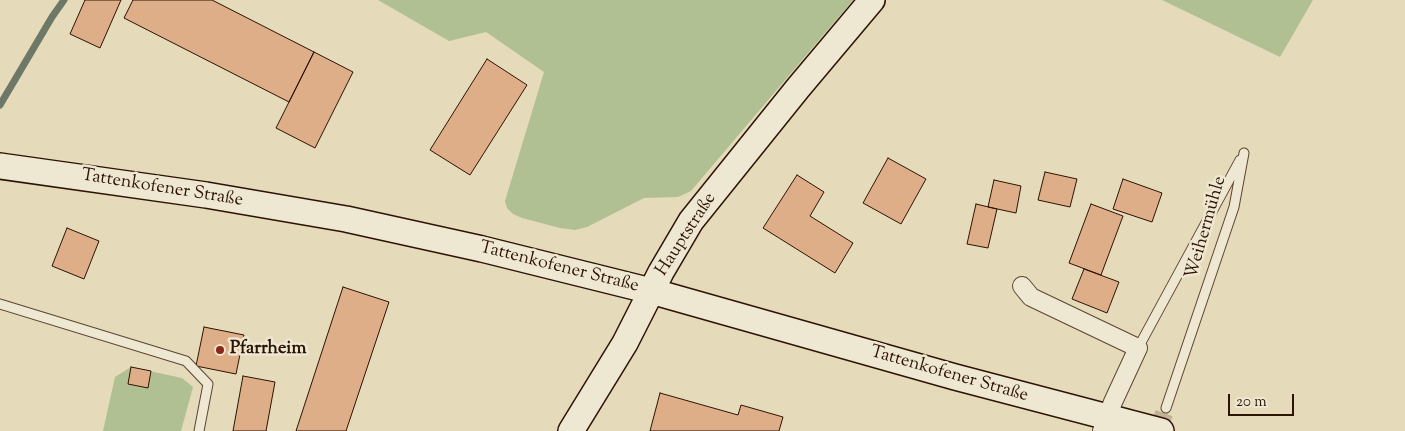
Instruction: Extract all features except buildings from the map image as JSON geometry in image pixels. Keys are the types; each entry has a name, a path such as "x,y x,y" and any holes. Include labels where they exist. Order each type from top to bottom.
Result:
{"main road":[{"name":"Hauptstraße","path":"572,431 625,344 651,291 691,221 872,0"},
{"name":"Tattenkofener Straße","path":"0,166 161,188 346,219 482,249 651,291 1105,424 1163,419"}],"street":[{"path":"1022,286 1031,297 1049,307 1089,323 1138,348 1105,424"}],"lane":[{"name":"Weihermühle","path":"1138,348 1244,153 1234,207 1163,419"},
{"path":"0,304 186,361 208,384 198,431"}],"green space":[{"path":"378,0 853,0 691,191 678,197 644,198 587,227 575,230 522,218 513,214 507,208 505,201 544,72 486,32 449,41"},
{"path":"1162,0 1313,0 1280,57"},
{"path":"131,367 182,378 193,387 181,431 103,431 115,377"}],"waterway":[{"path":"0,105 64,0"}],"tunnel":[{"path":"1158,430 1166,408"}],"place":[{"name":"Pfarrheim","path":"220,350"}]}
